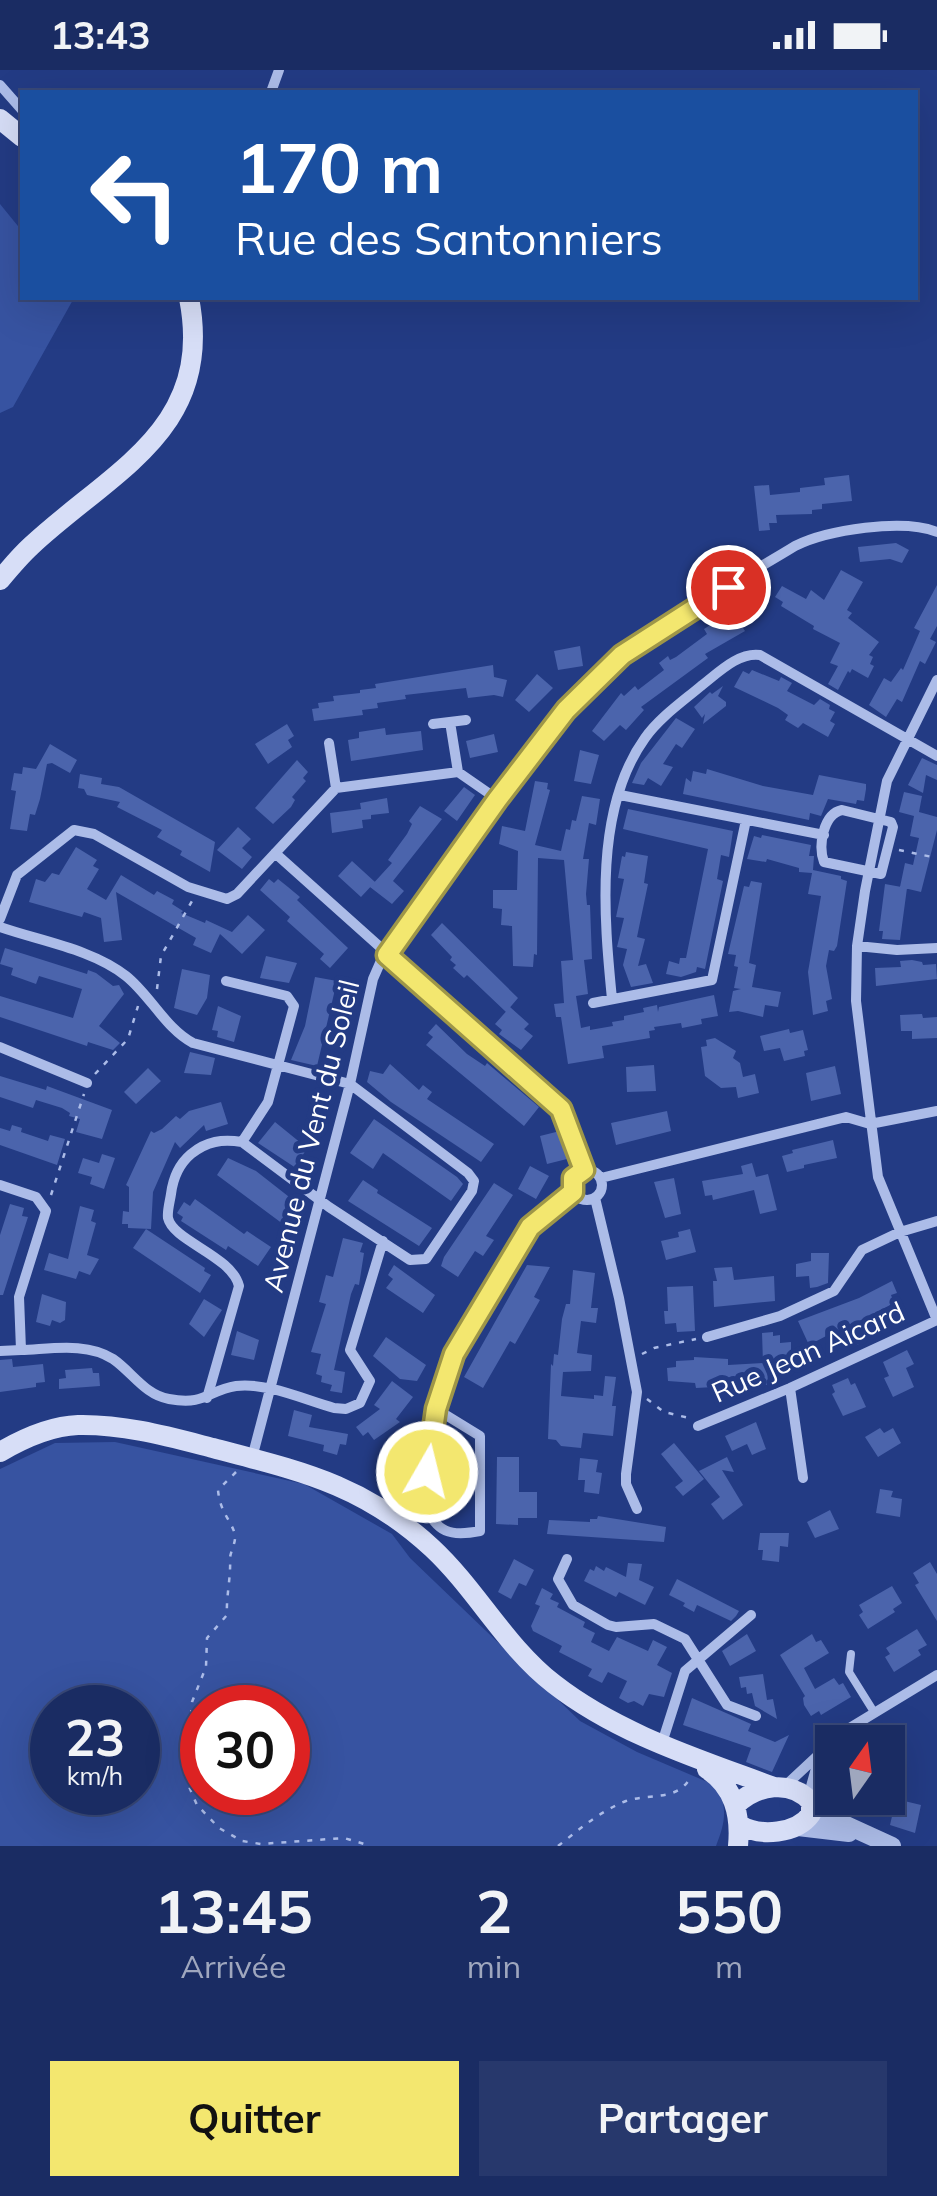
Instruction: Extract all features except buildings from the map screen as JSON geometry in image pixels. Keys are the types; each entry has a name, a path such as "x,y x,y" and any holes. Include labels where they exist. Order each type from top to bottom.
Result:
{"main road":[{"path":"0,119 20,135"},
{"path":"0,580 31,546 137,460 166,424 187,384 194,340 189,300"},
{"path":"0,1452 29,1436 76,1425 134,1430 307,1471 336,1484 394,1516 433,1549 510,1642 554,1684 613,1722 698,1761 779,1788 809,1803 806,1821 755,1839 738,1826 721,1778 698,1761"},
{"path":"738,1826 746,1796 779,1788"}],"street":[{"path":"0,85 20,108"},
{"name":"Avenue du Vent du Soleil","path":"252,1458 350,1084 373,979 497,800 554,724 614,662 680,616 795,546 820,536 900,526 937,532"},
{"path":"612,999 605,925 606,867 620,796 636,752 656,724 702,686 750,654 768,658 937,756"},
{"path":"937,680 891,767 868,874 858,946 856,1002 870,1124 883,1195 937,1320"},
{"path":"432,724 466,720"},
{"path":"450,722 458,772"},
{"path":"329,743 336,788"},
{"path":"0,919 17,875 74,830 94,834 198,891 232,898 336,788 458,772 497,800"},
{"path":"620,796 824,834"},
{"path":"842,810 879,818 891,822 892,827 881,874 824,862 824,834 833,812 842,810"},
{"path":"593,1002 712,980 746,820"},
{"path":"275,854 561,1109 584,1170"},
{"path":"0,927 113,966 155,1003 192,1044 350,1084 474,1181 472,1191 426,1259 410,1260 319,1200 242,1142 214,1142 189,1156 175,1174 168,1214 172,1226 233,1272 239,1286 207,1398"},
{"path":"858,946 897,950 937,948"},
{"path":"226,981 287,996 292,1002 268,1102 242,1142"},
{"path":"0,1047 87,1083"},
{"path":"600,1178 846,1117 870,1124 937,1110"},
{"path":"584,1170 594,1171 600,1178 601,1191 595,1198 586,1200 573,1192 573,1178 584,1170"},
{"path":"0,1185 36,1197 46,1211 19,1297 22,1350"},
{"path":"436,1409 480,1436 480,1536 446,1532 423,1503 436,1409 454,1354 530,1227 573,1192"},
{"path":"595,1198 637,1392 626,1474 637,1509"},
{"path":"707,1337 780,1316 834,1291 862,1250 900,1232 937,1221"},
{"path":"0,1351 76,1348 99,1352 156,1395 196,1401 235,1386 346,1408 360,1403 370,1380 350,1350 384,1241"},
{"name":"Rue Jean Aicard","path":"698,1426 937,1320"},
{"path":"790,1388 803,1478"},
{"path":"567,1559 558,1579 573,1605 616,1628 654,1624 685,1638 727,1706 756,1716"},
{"path":"662,1743 682,1676 750,1615"},
{"path":"855,1725 937,1675"},
{"path":"779,1788 815,1755"},
{"path":"815,1778 809,1803 892,1846"},
{"path":"798,1827 869,1837"}],"lane":[{"path":"851,1654 849,1672 874,1712"}],"path":[{"path":"888,848 937,858"},
{"path":"155,1003 161,956 198,891"},
{"path":"46,1211 87,1083 128,1038 142,991"},
{"path":"632,1359 654,1348 707,1337"},
{"path":"637,1392 664,1412 690,1418 698,1426"},
{"path":"252,1458 218,1490 223,1514 235,1535 230,1559 233,1570 226,1595 226,1615 207,1638 206,1667 192,1702 188,1782 196,1804 219,1828 242,1841 261,1844 344,1838 371,1846"},
{"path":"558,1846 603,1811 632,1799 674,1794 686,1785 698,1761"}],"shaded area":[{"path":"0,204 20,229 20,300 73,300 13,407 0,413"},
{"path":"115,1442 304,1484 392,1534 410,1558 580,1721 637,1752 717,1786 724,1816 716,1846 0,1846 0,1469 55,1443"}],"route":[{"path":"427,1472 436,1409 454,1354 530,1227 573,1192 573,1178 584,1170 561,1109 387,955 566,710 622,655 728,587"}]}
